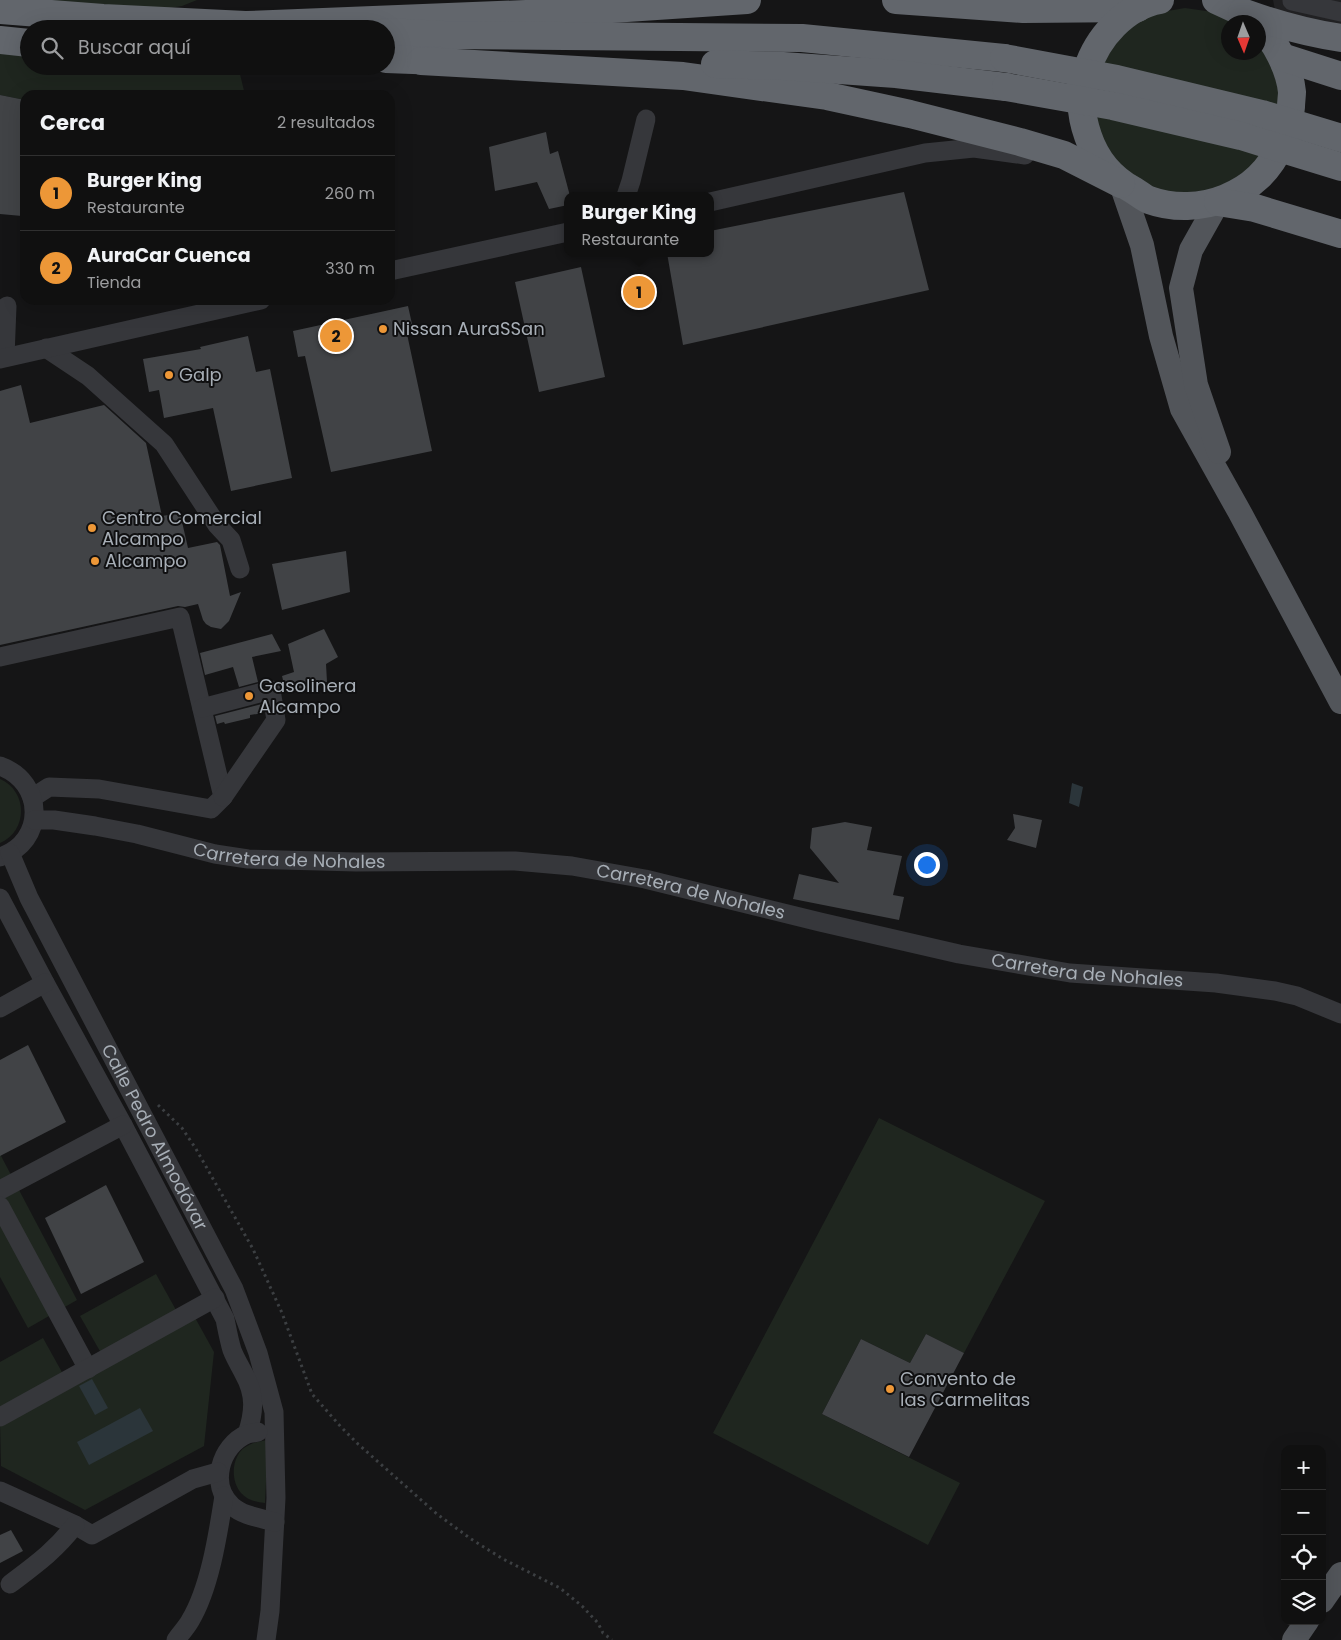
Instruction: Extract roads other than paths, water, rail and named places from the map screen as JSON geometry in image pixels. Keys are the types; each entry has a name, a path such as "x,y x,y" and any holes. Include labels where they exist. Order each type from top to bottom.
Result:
{"highway":[{"path":"374,20 551,13 747,0"},
{"path":"896,0 1023,9 1151,2"},
{"path":"1217,0 1243,15"},
{"path":"1121,184 1104,168 1092,148 1082,117 1082,85 1092,54 1111,27 1151,2"},
{"path":"0,10 144,20"},
{"path":"1266,22 1315,34 1341,38"},
{"path":"395,60 683,76 827,96 910,114 1020,142 1064,155 1149,200 1181,206 1200,206 1218,202 1250,185 1274,160 1289,127 1292,91 1282,57 1266,31"},
{"path":"395,32 444,35 802,38 1004,58 1117,79 1262,114 1341,138"},
{"path":"0,40 20,43"},
{"path":"1282,57 1320,46 1341,45"},
{"path":"1282,57 1341,76"},
{"path":"421,61 646,62 783,66 896,74 1006,88 1113,106 1223,131 1341,167"},
{"path":"1218,202 1255,208 1341,234"}],"main road":[{"path":"1121,184 1142,245 1161,336 1182,408 1341,702"},
{"path":"1218,202 1191,250 1181,288 1196,385 1239,511"},
{"path":"1326,1595 1341,1574"},
{"path":"1294,1640 1305,1625"}],"street":[{"path":"1292,1 1341,12"},
{"path":"627,192 646,119"},
{"path":"714,201 925,153 974,148 1013,153 1089,168"},
{"path":"395,270 564,233"},
{"path":"7,306 3,358 233,305"},
{"path":"46,348 88,376 164,444 217,525 231,540 240,569"},
{"path":"0,657 180,617 223,797"},
{"path":"32,798 49,786 99,788 211,809 223,797 276,720 271,690 202,708"},
{"path":"0,766 8,769 20,778 30,791 34,805 34,820 25,840 5,855"},
{"name":"Carretera de Nohales","path":"34,820 54,820 95,826 248,860 356,862 515,861 580,867 645,879 959,954 1070,974 1216,983 1275,990 1319,1004 1341,1014"},
{"name":"Calle Pedro Almodóvar","path":"5,855 234,1289 258,1353 274,1412 276,1498 270,1611 266,1640"},
{"name":"Calle Pedro Almodóvar","path":"0,898 123,1124 225,1319 232,1348 252,1395 254,1409 247,1434"},
{"path":"0,1008 45,983"},
{"path":"0,1190 123,1124"},
{"path":"0,1206 88,1368"},
{"path":"0,1417 215,1298"},
{"path":"274,1429 247,1434 235,1443 227,1452 218,1472 224,1496 231,1505 239,1511 275,1522"},
{"path":"0,1490 75,1525 92,1535 192,1479 218,1472"},
{"path":"176,1640 190,1621 200,1598 213,1555 224,1496"},
{"path":"10,1584 61,1543 75,1525"}],"place":[{"name":"Burger King","path":"639,292"},
{"name":"Nissan AuraSSan","path":"383,329"},
{"name":"AuraCar Cuenca","path":"336,336"},
{"name":"Galp","path":"169,375"},
{"name":"Centro Comercial Alcampo","path":"92,528"},
{"name":"Alcampo","path":"95,561"},
{"name":"Gasolinera Alcampo","path":"249,696"},
{"name":"Convento de las Carmelitas","path":"890,1389"}]}
